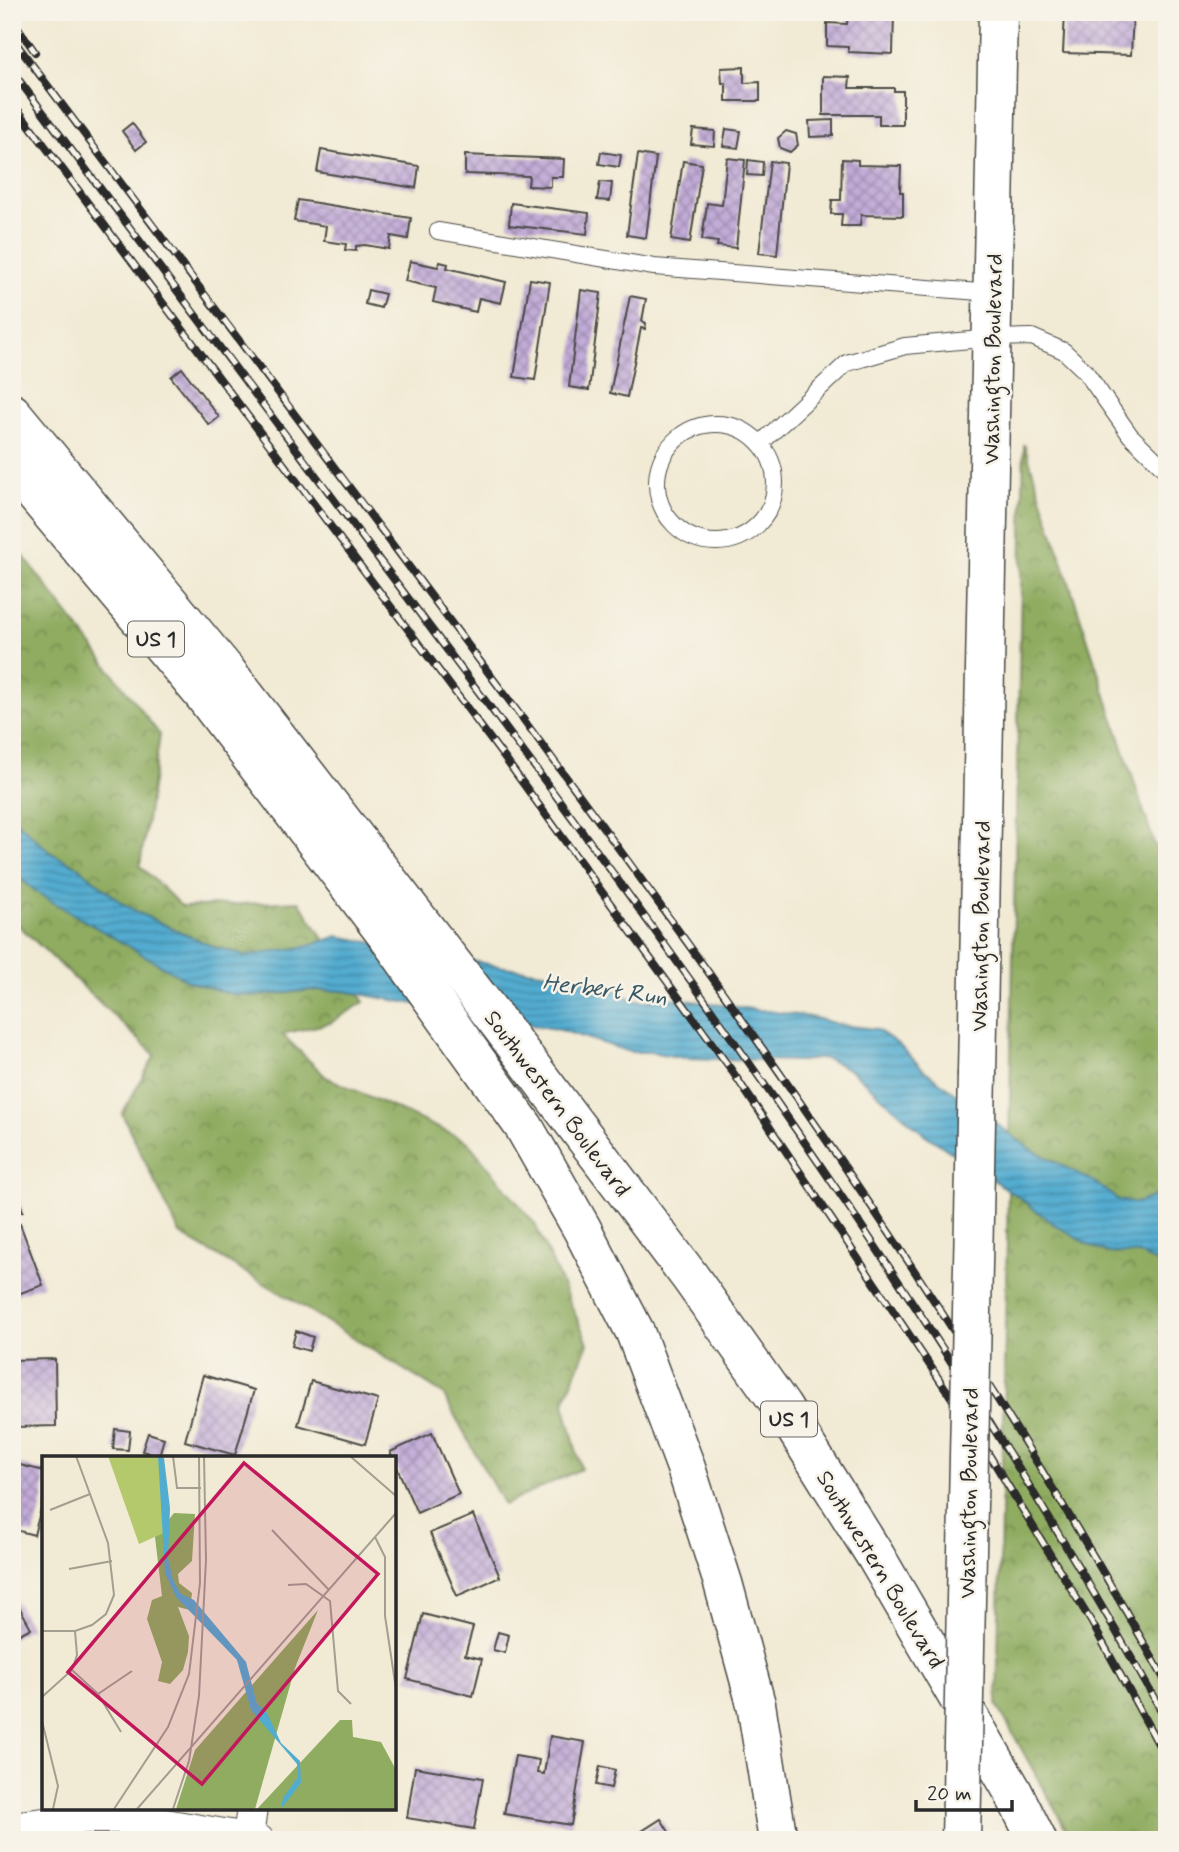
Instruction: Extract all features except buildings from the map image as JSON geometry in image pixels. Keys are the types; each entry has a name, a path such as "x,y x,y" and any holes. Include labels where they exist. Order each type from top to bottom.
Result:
{"main road":[{"name":"Washington Boulevard","path":"961,1840 998,12"},
{"name":"Southwestern Boulevard","path":"12,413 227,672 500,1025 690,1277 782,1408 876,1557 1012,1790 1037,1840"},
{"name":"Southwestern Boulevard","path":"12,467 202,694 388,937 524,1127 582,1229 635,1332 685,1465 723,1583 755,1703 778,1840"}],"street":[{"path":"12,1827 87,1818 130,1818 253,1828"}],"lane":[{"path":"438,231 654,267 993,293"},
{"path":"761,443 847,363 905,346 1032,337 1064,351 1085,371 1130,435 1167,471"},
{"path":"720,424 743,429 761,443 773,463 776,486 770,509 756,527 736,539 713,542 690,536 672,522 660,502 657,479 663,457 677,438 697,426 720,424"}],"green space":[{"path":"1024,444 1154,843 1167,872 1167,1840 1072,1840 997,1705"},
{"path":"12,541 160,735 140,866 182,907 299,901 364,1002 330,1023 282,1034 326,1077 467,1141 535,1224 588,1343 564,1403 581,1469 504,1505 443,1394 180,1234 122,1114 155,1055 12,919"}],"water":[{"name":"Herbert Run","path":"12,817 51,853 79,867 123,904 212,946 247,956 308,946 338,936 504,967 574,976 612,988 632,999 647,1001 663,997 811,1017 841,1025 876,1029 898,1044 924,1070 1029,1148 1096,1183 1118,1200 1137,1203 1167,1191 1167,1271 1155,1261 1139,1254 1109,1253 1091,1246 1055,1225 1020,1198 924,1134 852,1071 830,1060 684,1058 651,1052 630,1052 561,1030 343,991 313,990 256,996 231,994 190,982 38,893 12,872"}],"railway":[{"path":"12,19 35,52"},
{"path":"12,38 545,749 734,1008 916,1273 1003,1408 1087,1545 1167,1684"},
{"path":"12,71 531,762 819,1163 999,1438 1085,1578 1167,1721"},
{"path":"12,102 506,760 730,1068 982,1443 1092,1623 1167,1760"}]}
